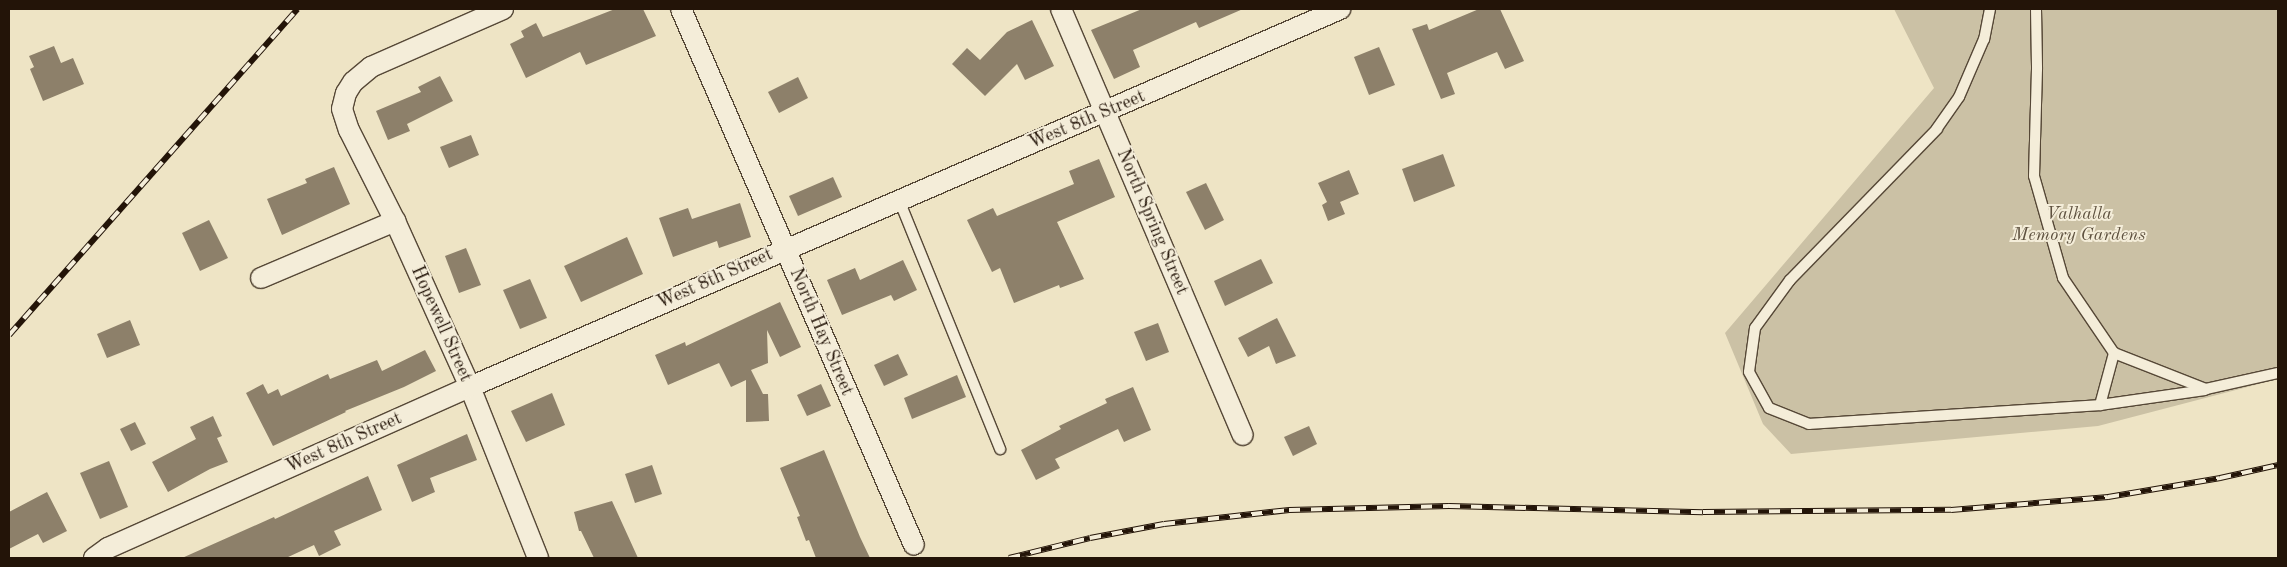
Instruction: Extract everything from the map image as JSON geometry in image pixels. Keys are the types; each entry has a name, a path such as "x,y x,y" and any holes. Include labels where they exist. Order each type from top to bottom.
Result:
{"street":[{"name":"Hopewell Street","path":"502,9 371,67 354,82 342,101 344,118 395,221 470,387 538,558"},
{"name":"North Hay Street","path":"681,9 914,545"},
{"name":"North Spring Street","path":"1061,9 1243,435"},
{"name":"West 8th Street","path":"94,558 108,548 785,248 1105,112 1340,9"},
{"path":"261,278 395,221"}],"lane":[{"path":"1990,9 1982,46 1959,97 1937,130 1790,280 1754,328 1749,372 1769,408 1808,424 2100,405 2206,390 2278,373"},
{"path":"2036,9 2037,69 2034,176 2062,278 2114,353 2206,390"},
{"path":"899,200 1000,449"},
{"path":"2100,405 2114,353"}],"green space":[{"name":"Valhalla Memory Gardens","path":"1894,9 2278,9 2278,379 2098,426 1791,454 1763,424 1725,333 1934,88"}],"building":[{"path":"615,9 643,9 656,36 586,65 580,52 526,78 510,44 524,37 521,31 536,23 543,37"},
{"path":"1142,9 1243,9 1199,28 1196,22 1133,50 1140,67 1114,79 1091,30"},
{"path":"1479,9 1500,9 1524,61 1505,69 1497,52 1447,73 1455,94 1441,99 1412,29 1427,24 1429,30"},
{"path":"1032,20 1054,66 1025,80 1017,64 985,96 952,64 967,48 980,60 1007,32"},
{"path":"54,46 61,63 73,58 84,84 43,101 30,69 34,67 29,56"},
{"path":"1379,47 1395,85 1369,95 1354,57"},
{"path":"440,76 453,101 407,124 410,131 388,140 376,111 421,92 418,87"},
{"path":"798,77 808,98 779,113 768,92"},
{"path":"471,135 479,155 449,168 440,147"},
{"path":"1443,154 1455,186 1414,202 1402,169"},
{"path":"1099,159 1115,197 1057,222 1084,279 1060,288 1059,285 1014,303 1000,268 992,272 967,220 993,208 997,216 1074,184 1069,171"},
{"path":"334,167 350,204 282,235 267,199 307,183 305,179"},
{"path":"1349,170 1359,194 1340,202 1345,214 1328,221 1322,205 1327,202 1318,183"},
{"path":"833,177 842,197 798,216 789,196"},
{"path":"1206,183 1224,220 1205,230 1186,192"},
{"path":"740,203 751,237 719,248 717,241 673,257 659,218 688,208 692,219"},
{"path":"209,220 228,258 200,271 182,233"},
{"path":"627,237 643,274 581,302 564,266"},
{"path":"466,248 481,285 459,293 445,256"},
{"path":"1261,259 1273,283 1225,306 1214,281"},
{"path":"903,260 917,290 894,301 891,295 842,315 827,280 855,268 860,280"},
{"path":"530,279 547,318 520,329 503,290"},
{"path":"780,302 801,347 780,357 767,330 768,363 751,370 763,394 768,394 769,421 746,422 746,380 731,387 719,363 668,385 655,355 685,342 686,346"},
{"path":"1277,318 1296,356 1276,364 1269,346 1248,357 1238,338"},
{"path":"130,320 140,345 107,358 97,334"},
{"path":"1158,323 1169,352 1146,361 1134,332"},
{"path":"425,350 436,371 404,387 345,411 273,446 246,393 263,384 268,394 278,389 281,396 328,374 330,379 377,360 382,371"},
{"path":"898,354 908,375 884,386 874,365"},
{"path":"957,375 966,397 912,419 904,398"},
{"path":"821,384 831,406 807,416 797,395"},
{"path":"1133,387 1151,430 1124,442 1118,429 1055,459 1060,468 1036,480 1021,450 1061,429 1059,426 1107,403 1105,399"},
{"path":"552,393 565,425 526,442 511,411"},
{"path":"213,416 222,436 217,438 228,462 210,469 168,492 152,462 196,439 190,427"},
{"path":"135,422 146,444 131,451 120,429"},
{"path":"1309,426 1317,444 1293,456 1284,437"},
{"path":"467,434 477,460 430,478 435,492 412,502 397,465"},
{"path":"824,450 870,558 816,558 809,540 806,541 797,517 800,516 780,468"},
{"path":"109,461 128,507 100,519 80,473"},
{"path":"652,465 662,494 635,503 625,474"},
{"path":"368,476 382,510 334,531 341,545 319,556 314,545 286,558 182,558 274,517 275,519"},
{"path":"47,492 67,531 43,543 38,534 9,549 9,512"},
{"path":"612,501 638,558 594,558 581,531 579,531 574,512"}],"railway":[{"path":"9,335 297,9"},
{"path":"1009,558 1090,538 1164,524 1289,510 1449,506 1703,512 1951,510 2108,497 2220,478 2278,465"}]}
